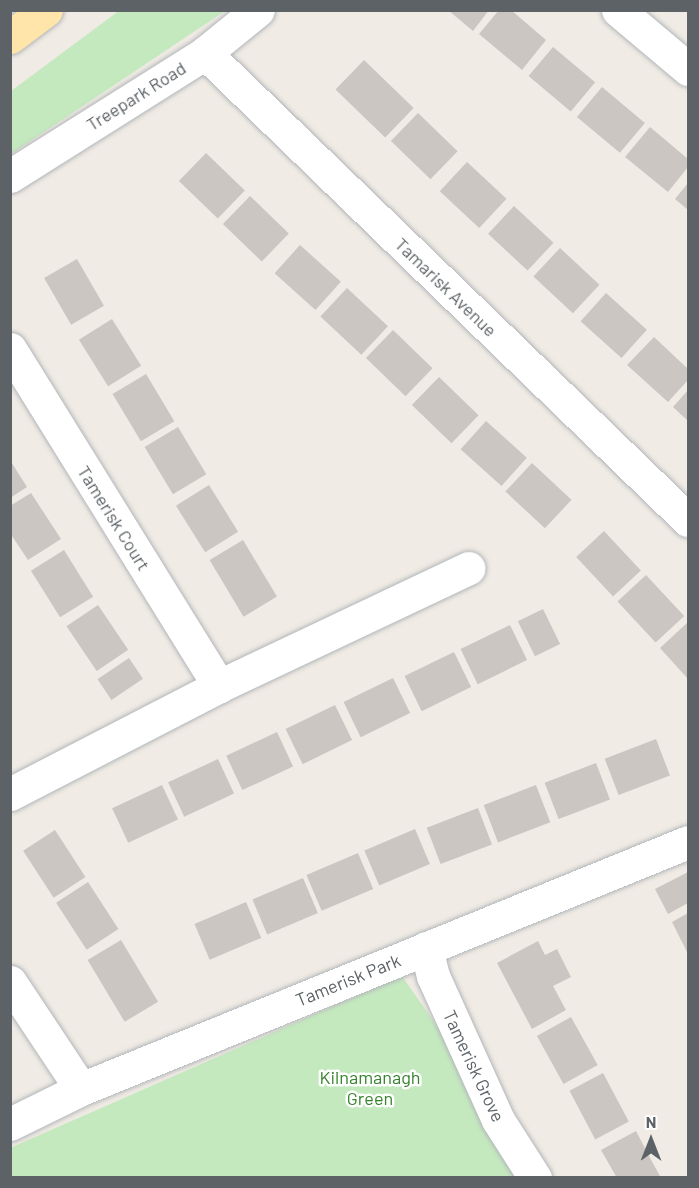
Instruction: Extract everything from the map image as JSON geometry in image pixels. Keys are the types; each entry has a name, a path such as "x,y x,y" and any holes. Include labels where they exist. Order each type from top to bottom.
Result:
{"main road":[{"path":"10,37 46,10"}],"street":[{"name":"Treepark Road","path":"10,176 205,53 258,10"},
{"path":"618,10 688,69"},
{"name":"Tamarisk Avenue","path":"205,53 688,520"},
{"name":"Tamerisk Court","path":"10,349 219,686"},
{"path":"10,794 219,686 469,568"},
{"name":"Tamerisk Park","path":"10,1124 81,1089 688,842"},
{"name":"Tamerisk Grove","path":"426,948 433,976 498,1120 535,1178"},
{"path":"10,982 81,1089"}],"green space":[{"path":"120,10 225,11 11,154 11,91"},
{"name":"Kilnamanagh Green","path":"402,976 446,1039 526,1177 11,1177 10,1148"}],"building":[{"path":"448,10 489,10 473,31"},
{"path":"499,10 511,10 546,40 522,70 479,34"},
{"path":"553,47 595,82 571,111 529,76"},
{"path":"364,60 414,108 385,137 336,89"},
{"path":"602,87 645,123 620,153 577,117"},
{"path":"418,113 458,151 430,179 391,141"},
{"path":"650,127 688,159 688,167 668,192 625,157"},
{"path":"206,153 245,191 218,219 179,181"},
{"path":"467,162 506,199 479,228 440,191"},
{"path":"688,183 688,210 675,199"},
{"path":"250,196 289,234 262,262 223,224"},
{"path":"514,206 553,243 528,271 488,234"},
{"path":"300,245 341,282 315,310 275,273"},
{"path":"560,248 599,285 573,313 533,277"},
{"path":"77,259 104,306 71,325 44,278"},
{"path":"347,288 388,326 361,355 320,317"},
{"path":"606,293 647,330 621,358 581,321"},
{"path":"112,319 141,366 108,386 79,340"},
{"path":"393,330 433,368 405,396 366,358"},
{"path":"654,337 688,369 688,380 668,402 627,365"},
{"path":"146,374 174,421 141,441 113,394"},
{"path":"439,377 479,415 451,443 412,405"},
{"path":"688,390 688,421 673,407"},
{"path":"486,421 527,458 501,486 461,449"},
{"path":"178,427 206,474 173,494 145,447"},
{"path":"10,460 27,487 10,498"},
{"path":"532,463 571,500 545,528 505,492"},
{"path":"209,485 238,532 205,552 176,506"},
{"path":"31,493 61,539 28,560 10,533 10,506"},
{"path":"604,531 641,570 613,596 576,557"},
{"path":"243,540 277,597 244,617 210,560"},
{"path":"64,550 93,597 60,617 31,571"},
{"path":"646,575 684,616 656,643 617,602"},
{"path":"98,605 128,650 97,671 66,626"},
{"path":"543,609 560,644 535,656 518,621"},
{"path":"688,622 688,679 660,648"},
{"path":"510,625 527,660 478,684 461,649"},
{"path":"454,652 471,687 422,711 405,676"},
{"path":"129,658 143,679 111,700 97,679"},
{"path":"393,678 410,713 361,737 344,702"},
{"path":"335,705 352,740 303,764 286,729"},
{"path":"277,732 293,766 242,790 226,756"},
{"path":"656,739 670,775 619,795 605,759"},
{"path":"218,759 234,793 184,817 168,782"},
{"path":"596,763 610,799 559,819 545,783"},
{"path":"162,785 178,819 128,843 112,808"},
{"path":"536,785 550,822 498,842 484,805"},
{"path":"478,808 492,844 441,864 427,828"},
{"path":"415,829 430,864 379,885 364,850"},
{"path":"55,830 85,877 54,898 23,851"},
{"path":"358,853 373,889 322,911 306,875"},
{"path":"688,872 688,903 668,914 655,889"},
{"path":"303,878 318,913 267,934 252,899"},
{"path":"88,882 118,929 87,950 56,903"},
{"path":"246,902 261,938 210,960 194,924"},
{"path":"688,913 688,954 672,922"},
{"path":"121,940 158,1002 125,1022 88,960"},
{"path":"538,941 545,955 557,949 571,977 553,986 566,1010 532,1029 497,963"},
{"path":"571,1017 598,1065 564,1084 537,1036"},
{"path":"603,1073 629,1122 595,1139 569,1091"},
{"path":"636,1131 661,1178 617,1178 601,1150"}]}
